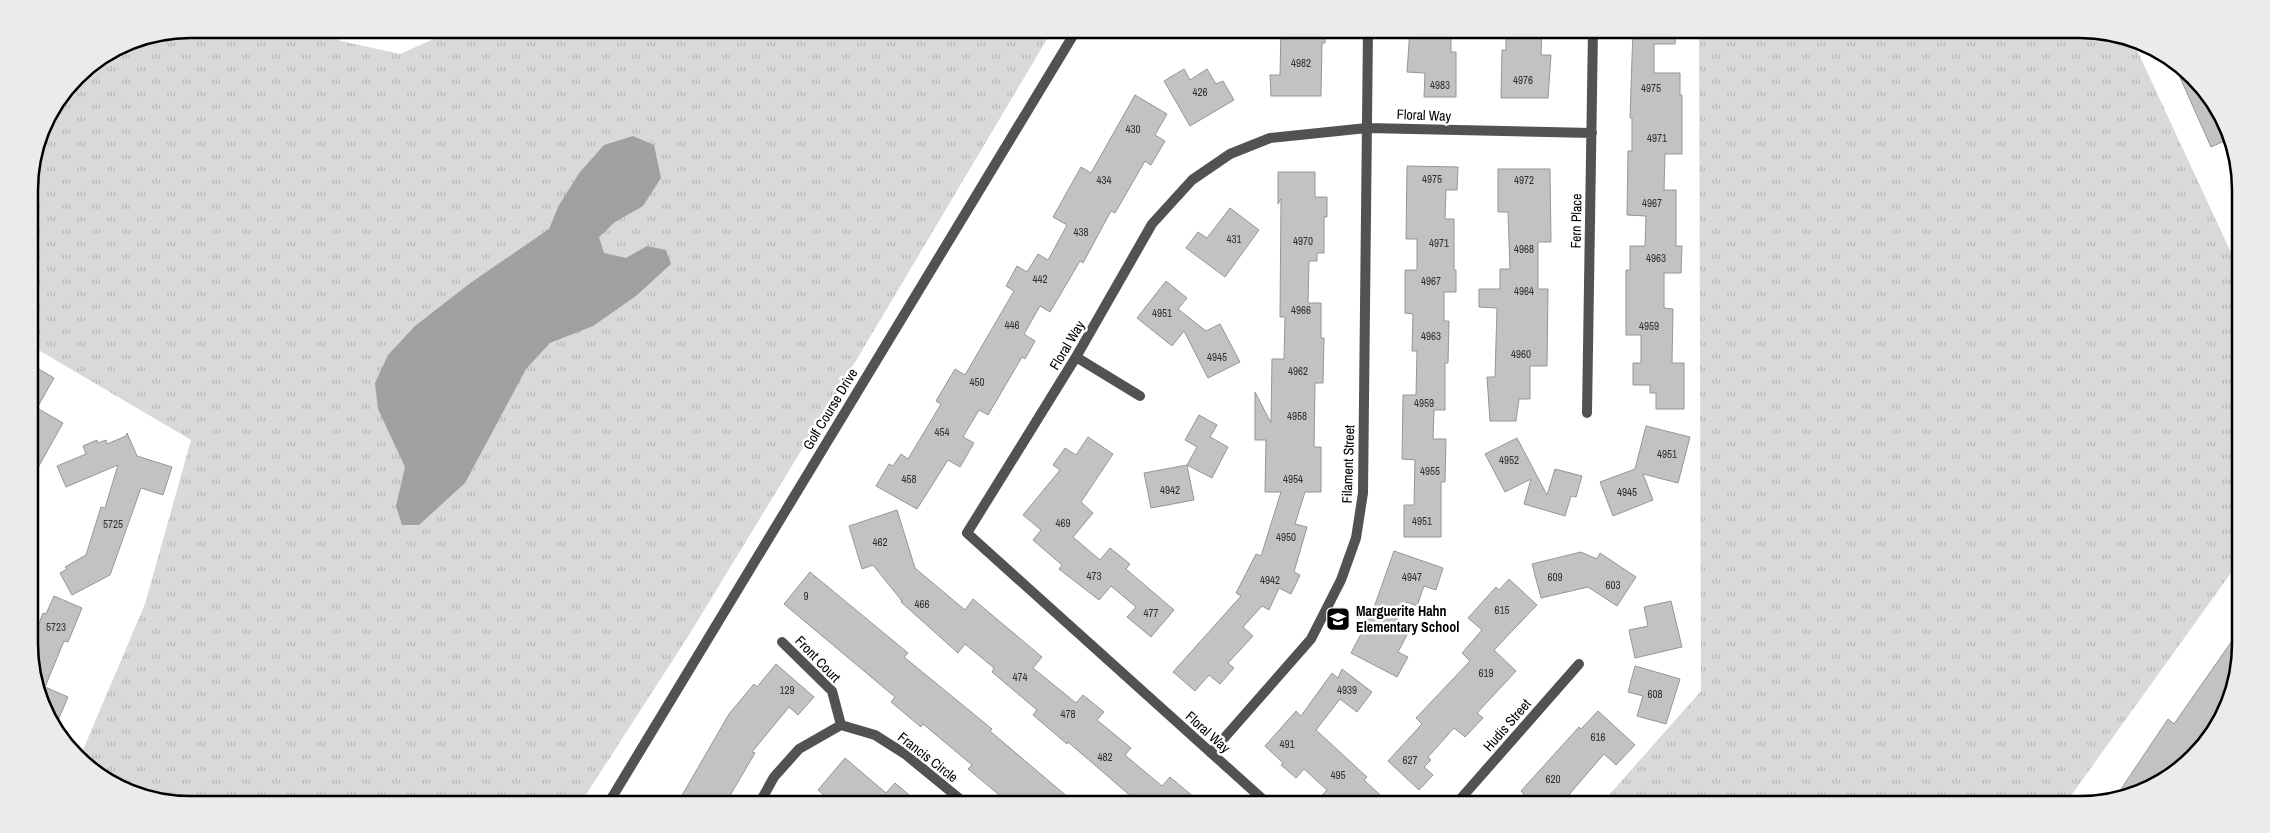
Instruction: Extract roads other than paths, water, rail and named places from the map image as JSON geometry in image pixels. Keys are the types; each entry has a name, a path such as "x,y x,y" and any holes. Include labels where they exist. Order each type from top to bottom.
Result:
{"street":[{"name":"Golf Course Drive","path":"613,796 1072,38"},
{"name":"Filament Street","path":"1211,753 1311,639 1341,580 1356,538 1363,493 1368,38"},
{"name":"Fern Place","path":"1587,413 1593,38"},
{"name":"Floral Way","path":"1258,795 967,533 1076,357 1152,224 1192,180 1230,154 1270,138 1367,128 1592,133"},
{"path":"1076,357 1140,396"},
{"name":"Front Court","path":"782,642 832,691 841,725"},
{"name":"Hudis Street","path":"1464,795 1579,664"},
{"path":"764,796 774,777 798,749 841,725"},
{"name":"Francis Circle","path":"841,725 875,735 905,754 956,796"}],"place":[{"name":"Marguerite Hahn Elementary School","path":"1338,619"}]}
